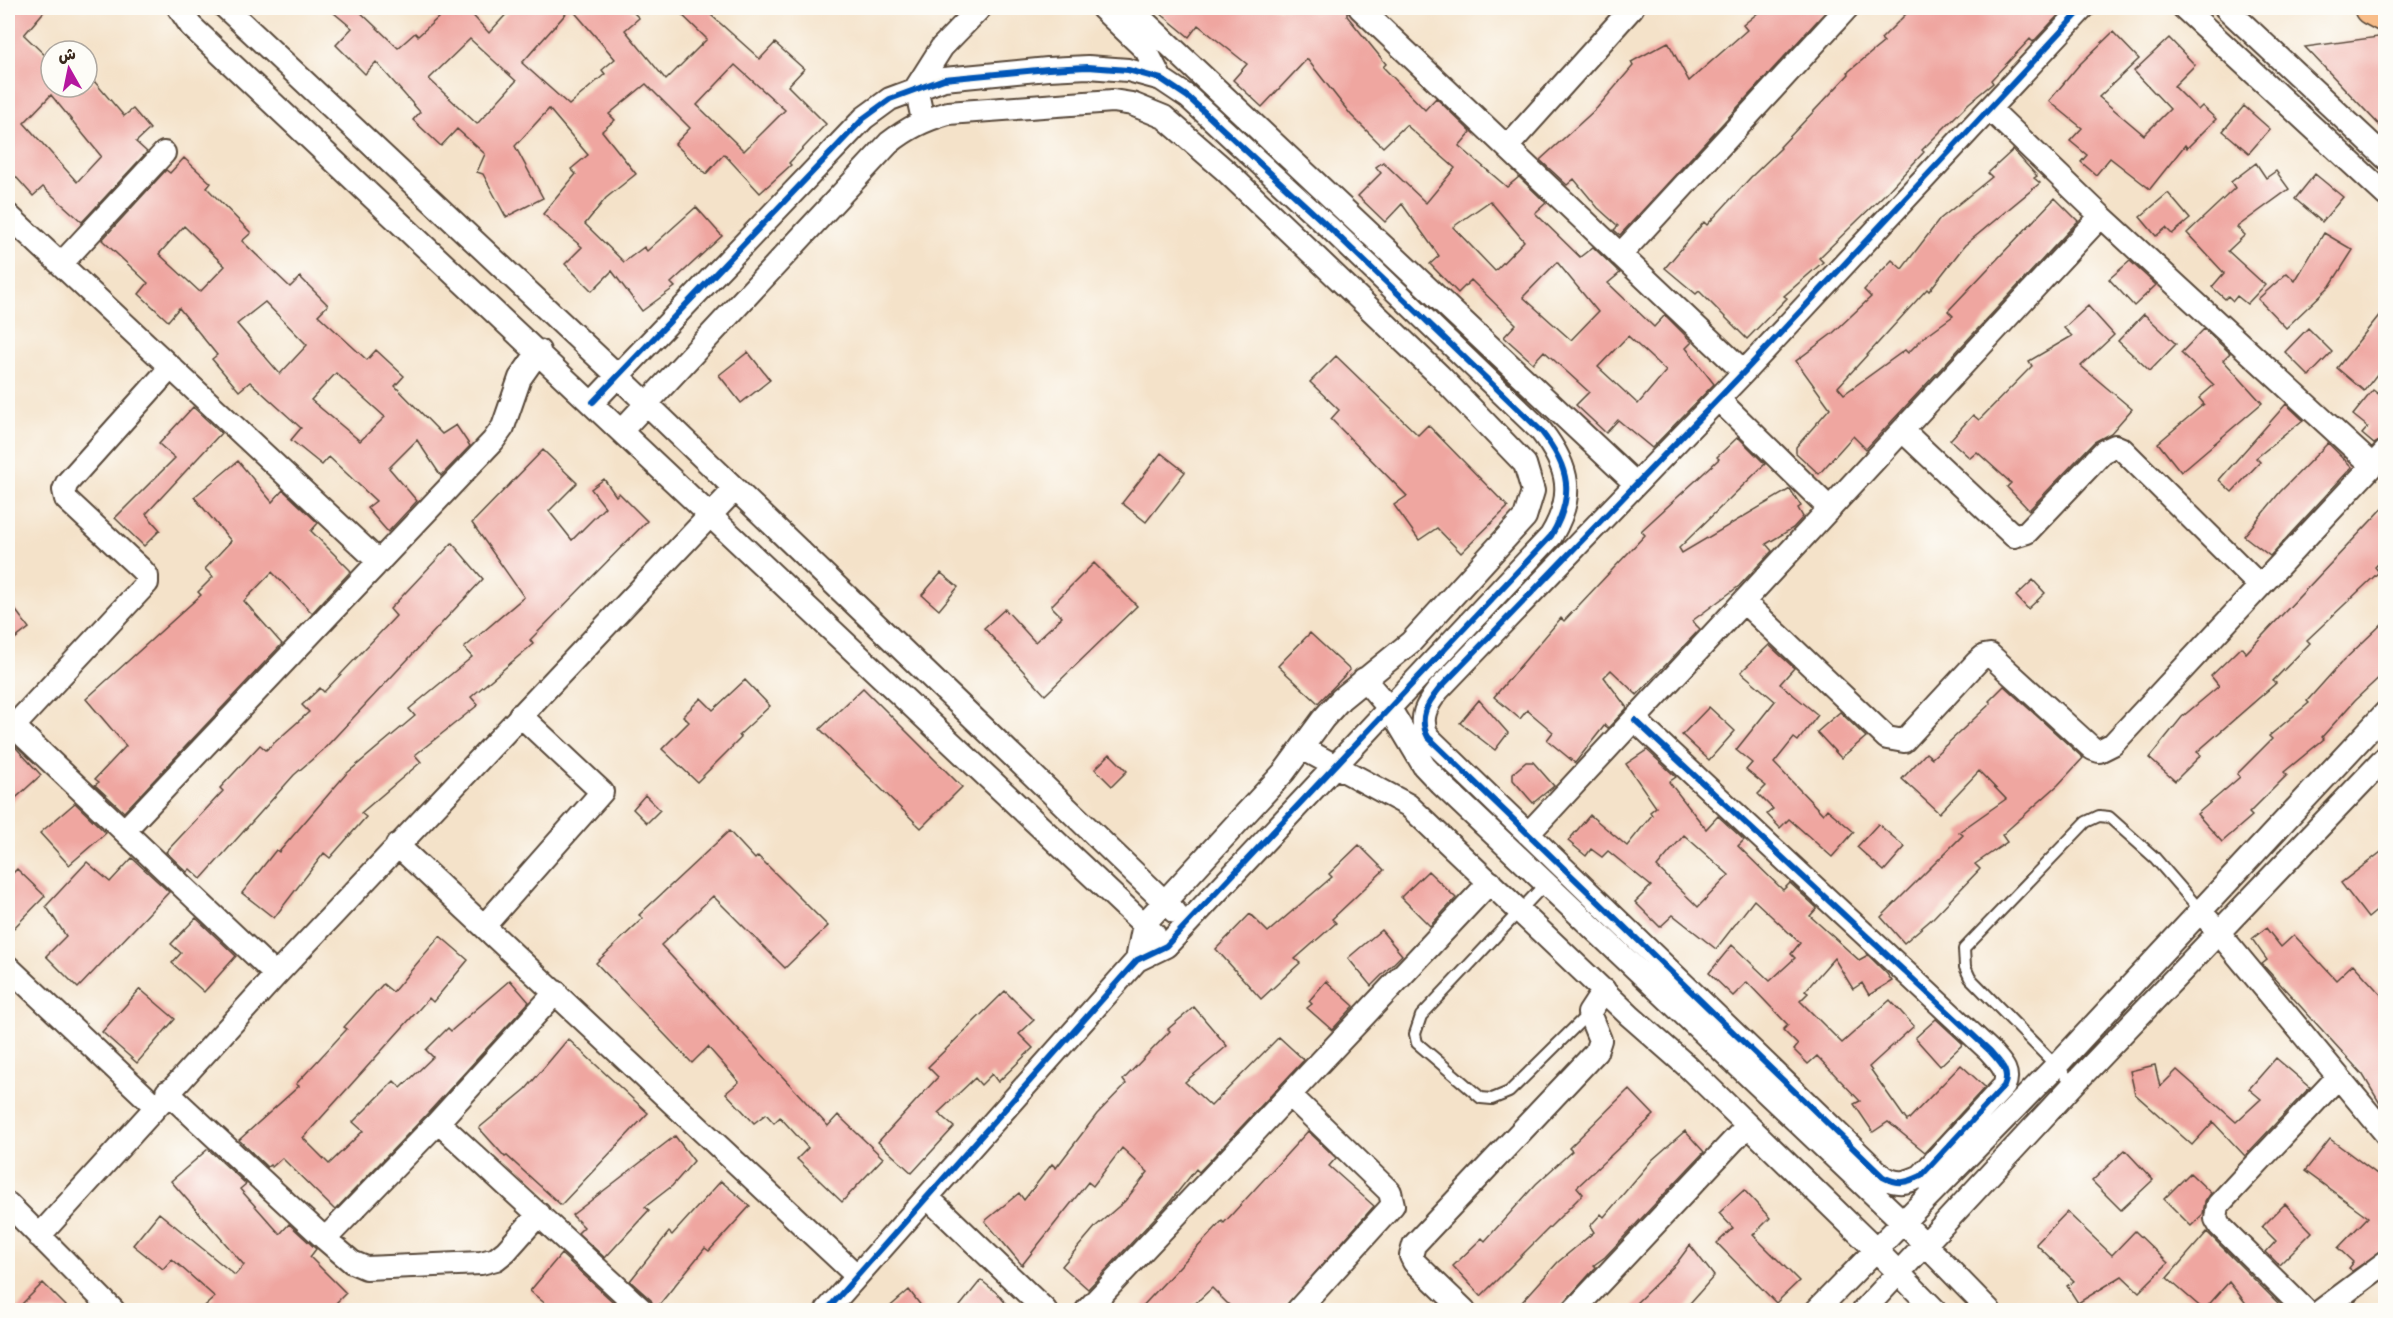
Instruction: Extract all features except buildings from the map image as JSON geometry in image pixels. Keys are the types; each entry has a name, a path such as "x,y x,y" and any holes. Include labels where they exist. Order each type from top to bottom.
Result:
{"main road":[{"path":"2371,8 2385,16"}],"street":[{"path":"179,8 191,26 622,429 709,515 1166,946"},
{"path":"226,8 618,376 1187,924"},
{"path":"923,120 916,88 942,47 980,8"},
{"path":"1102,8 1146,50 1161,79"},
{"path":"1130,8 1636,484"},
{"path":"1360,8 1744,372"},
{"path":"1507,147 1632,8"},
{"path":"1620,255 1847,8"},
{"path":"1989,1311 1903,1222 1851,1160 1528,834 1428,737 1423,720 1430,701 1439,689 1744,372 1991,110 2083,8"},
{"path":"2184,8 2385,195"},
{"path":"2226,8 2385,158"},
{"path":"593,402 864,118 890,99 944,79 1088,67 1128,70 1161,79 1188,97 1541,431 1555,449 1564,471 1567,496 1563,516 1551,536 1166,946 1137,960 856,1275 827,1311"},
{"path":"1147,109 1161,79"},
{"path":"622,429 889,143 923,120 948,113 1113,101 1147,109 1164,117 1226,171 1440,376 1525,464 1533,491 1525,517 1411,642 1341,699 1284,772 1144,924 1137,960"},
{"path":"1744,602 1887,738 1904,741 1983,656 1990,655 2093,749 2099,751 2113,744 2379,458 2101,216 1991,110"},
{"path":"61,264 164,153"},
{"path":"8,215 379,561"},
{"path":"1528,834 2101,216"},
{"path":"124,831 493,441 503,427 520,378 539,351"},
{"path":"1440,376 1462,355"},
{"path":"171,367 67,483 64,490 66,499 141,569 147,576 147,583 10,724 276,975"},
{"path":"1718,399 1830,509"},
{"path":"1555,449 1577,428"},
{"path":"1903,431 2014,536 2027,532 2104,451 2115,446 2122,449 2260,586"},
{"path":"39,1236 276,975 735,489"},
{"path":"1524,565 1541,583"},
{"path":"1364,679 1390,709 1424,766 1545,884 1851,1160 1894,1183 1907,1182 1921,1176 1970,1139 2056,1066 2385,712"},
{"path":"484,926 602,792 520,715"},
{"path":"1635,720 2001,1064 2008,1079 1970,1139 1903,1222 1817,1311"},
{"path":"1302,748 1408,805 1748,1125 1935,1311"},
{"path":"1864,1311 2074,1084 2385,757"},
{"path":"397,846 856,1275"},
{"path":"1087,1311 1490,882"},
{"path":"2200,910 2385,1134"},
{"path":"8,967 352,1262 366,1268 481,1263 496,1259 506,1251 539,1214"},
{"path":"1464,1311 1414,1262 1414,1245 1596,1052 1600,1040 1588,1013 1604,990"},
{"path":"325,1239 438,1122 555,992"},
{"path":"2305,1311 2220,1226 2216,1211 2218,1205 2337,1078"},
{"path":"1290,1095 1390,1192 1393,1205 1298,1311"},
{"path":"438,1122 642,1311"},
{"path":"1574,1311 1748,1125"},
{"path":"927,1197 1045,1311"},
{"path":"8,1204 113,1311"},
{"path":"2322,1311 2385,1262"}],"lane":[{"path":"2074,1084 1970,978 1965,967 1964,949 2086,822 2099,816 2109,817 2156,858 2200,910"},
{"path":"1545,884 1421,1016 1414,1034 1417,1043 1480,1098 1492,1099 1509,1092 1588,1013"}],"cycle path":[{"path":"1635,720 1990,1051 2003,1067 2006,1076 2004,1086 1921,1176 1902,1182 1883,1177 1428,737 1424,717 1431,700 1439,689 1744,372 2083,8"},
{"path":"593,402 864,118 890,99 944,79 1088,67 1128,70 1161,79 1188,97 1333,231 1541,431 1551,444 1563,470 1566,482 1564,508 1551,536 1166,946 1137,960 827,1310"}]}
